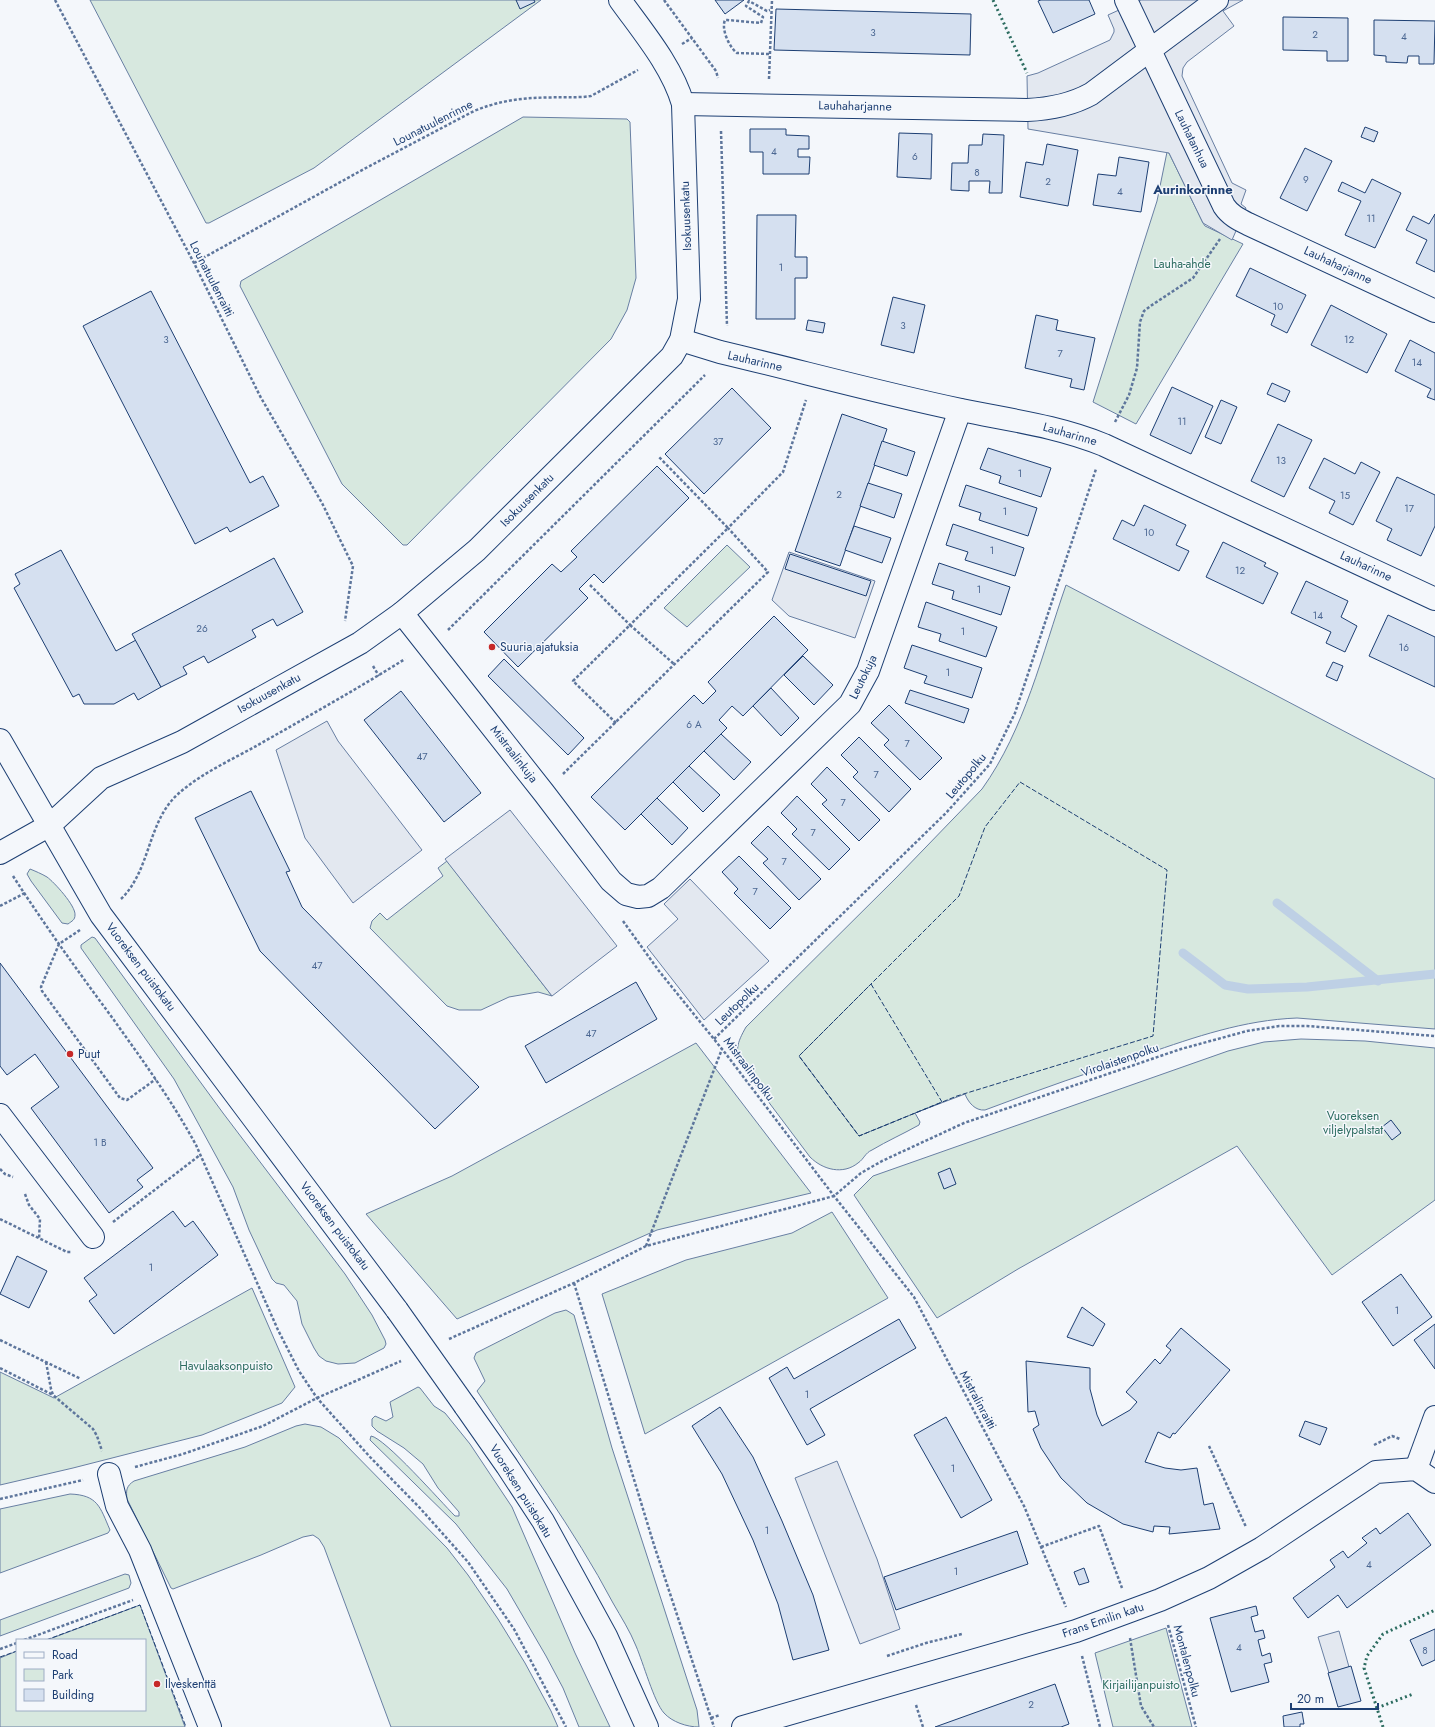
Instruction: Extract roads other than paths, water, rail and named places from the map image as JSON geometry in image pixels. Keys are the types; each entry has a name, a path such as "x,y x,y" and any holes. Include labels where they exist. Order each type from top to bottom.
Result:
{"street":[{"name":"Isokuusenkatu","path":"0,852 50,825 101,778 182,742 360,643 402,613 477,550 672,356 681,340 689,299 683,104 660,57 620,0"},
{"path":"1150,51 1217,0"},
{"name":"Lauhatanhua","path":"1127,3 1224,206 1238,219"},
{"name":"Lauhaharjanne","path":"683,104 1027,110 1053,108 1079,100 1091,94 1150,51"},
{"name":"Lauhaharjanne","path":"1238,219 1435,311"},
{"name":"Lauharinne","path":"681,340 720,352 960,410 1060,429 1104,445 1435,599"},
{"name":"Leutokuja","path":"632,896 648,896 660,888 850,704 868,671 960,410"},
{"name":"Mistraalinkuja","path":"402,613 544,793 611,881 632,896"},
{"name":"Vuoreksen puistokatu","path":"0,740 102,915 397,1310 507,1466 542,1521 606,1636 647,1727"},
{"path":"0,1115 93,1237"},
{"path":"1435,1417 1416,1469 1435,1482"},
{"name":"Frans Emilin katu","path":"742,1727 1076,1631 1160,1600 1209,1578 1262,1548 1376,1472 1416,1469"},
{"path":"109,1474 117,1506 138,1544 210,1727"}],"waterway":[{"path":"1277,903 1378,981"},
{"path":"1183,953 1225,985 1248,989 1307,987 1435,974"}],"place":[{"name":"Suuria ajatuksia","path":"492,647"},
{"name":"Puut","path":"70,1054"},
{"name":"Ilveskenttä","path":"157,1684"}],"district":[{"name":"Aurinkorinne","path":"1193,189"}],"park label":[{"name":"Lauha-ahde","path":"1182,264"},
{"name":"Vuoreksen viljelypalstat","path":"1353,1123"},
{"name":"Havulaaksonpuisto","path":"226,1366"},
{"name":"Kirjailijanpuisto","path":"1141,1685"}]}
